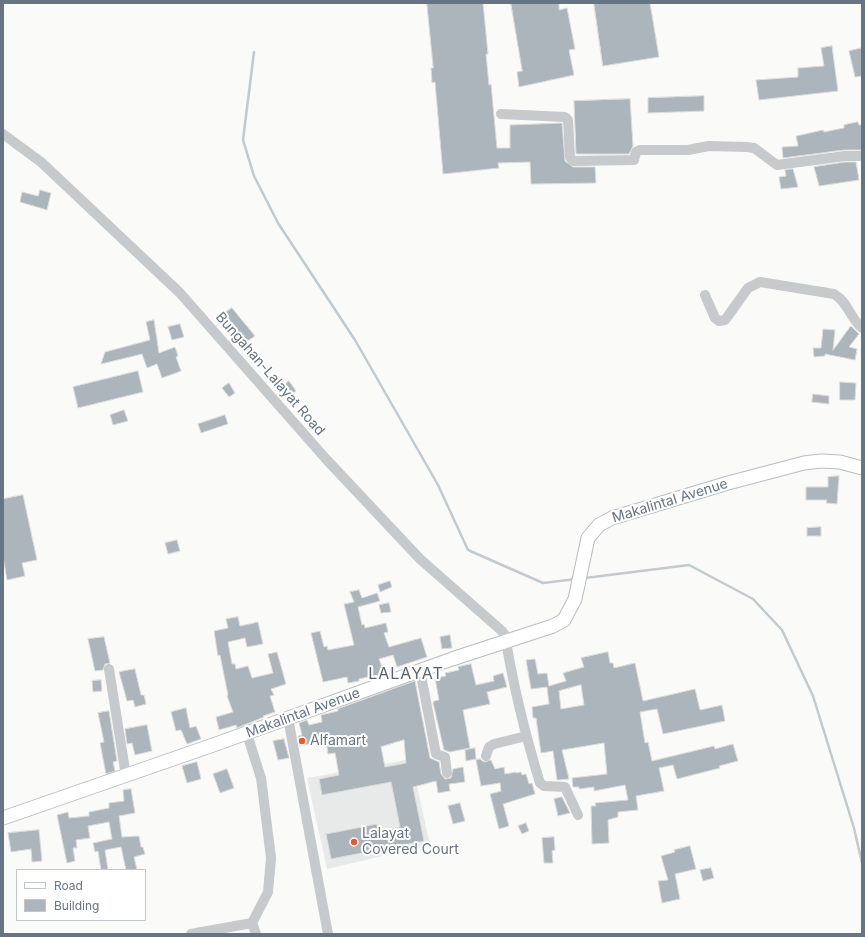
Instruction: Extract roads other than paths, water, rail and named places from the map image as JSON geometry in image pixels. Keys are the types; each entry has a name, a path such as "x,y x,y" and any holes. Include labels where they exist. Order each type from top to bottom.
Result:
{"main road":[{"name":"Makalintal Avenue","path":"3,818 247,734 420,670 553,626 564,620 576,599 588,538 600,525 612,518 728,483 804,463 821,461 840,462 862,468"}],"street":[{"path":"501,114 565,117 568,120 570,157 573,161 634,160 636,152 640,150 688,150 709,146 754,148 777,165 845,156 862,156"},
{"name":"Bungahan-Lalayat Road","path":"3,134 41,162 180,292 326,460 420,559 502,631 506,641"},
{"path":"705,295 715,318 719,321 725,320 748,288 760,282 834,294 840,298 852,319 862,328"},
{"path":"506,641 516,696 540,783 544,786 565,787 578,815"},
{"path":"109,669 126,776"},
{"path":"420,670 436,754 445,758 447,773"},
{"path":"288,718 328,934"},
{"path":"247,734 261,778 270,858 268,892 252,923 256,934"},
{"path":"486,756 489,747 494,744 526,736"},
{"path":"191,934 252,923"}],"waterway":[{"path":"254,52 243,140 254,176 278,223 355,340 438,485 468,550 543,583 576,579"},
{"path":"585,578 689,565 753,599 782,630 813,696 854,828 862,863"}],"place":[{"name":"Alfamart","path":"302,741"},
{"name":"Lalayat Covered Court","path":"354,842"}],"district":[{"name":"LALAYAT","path":"406,674"}]}
